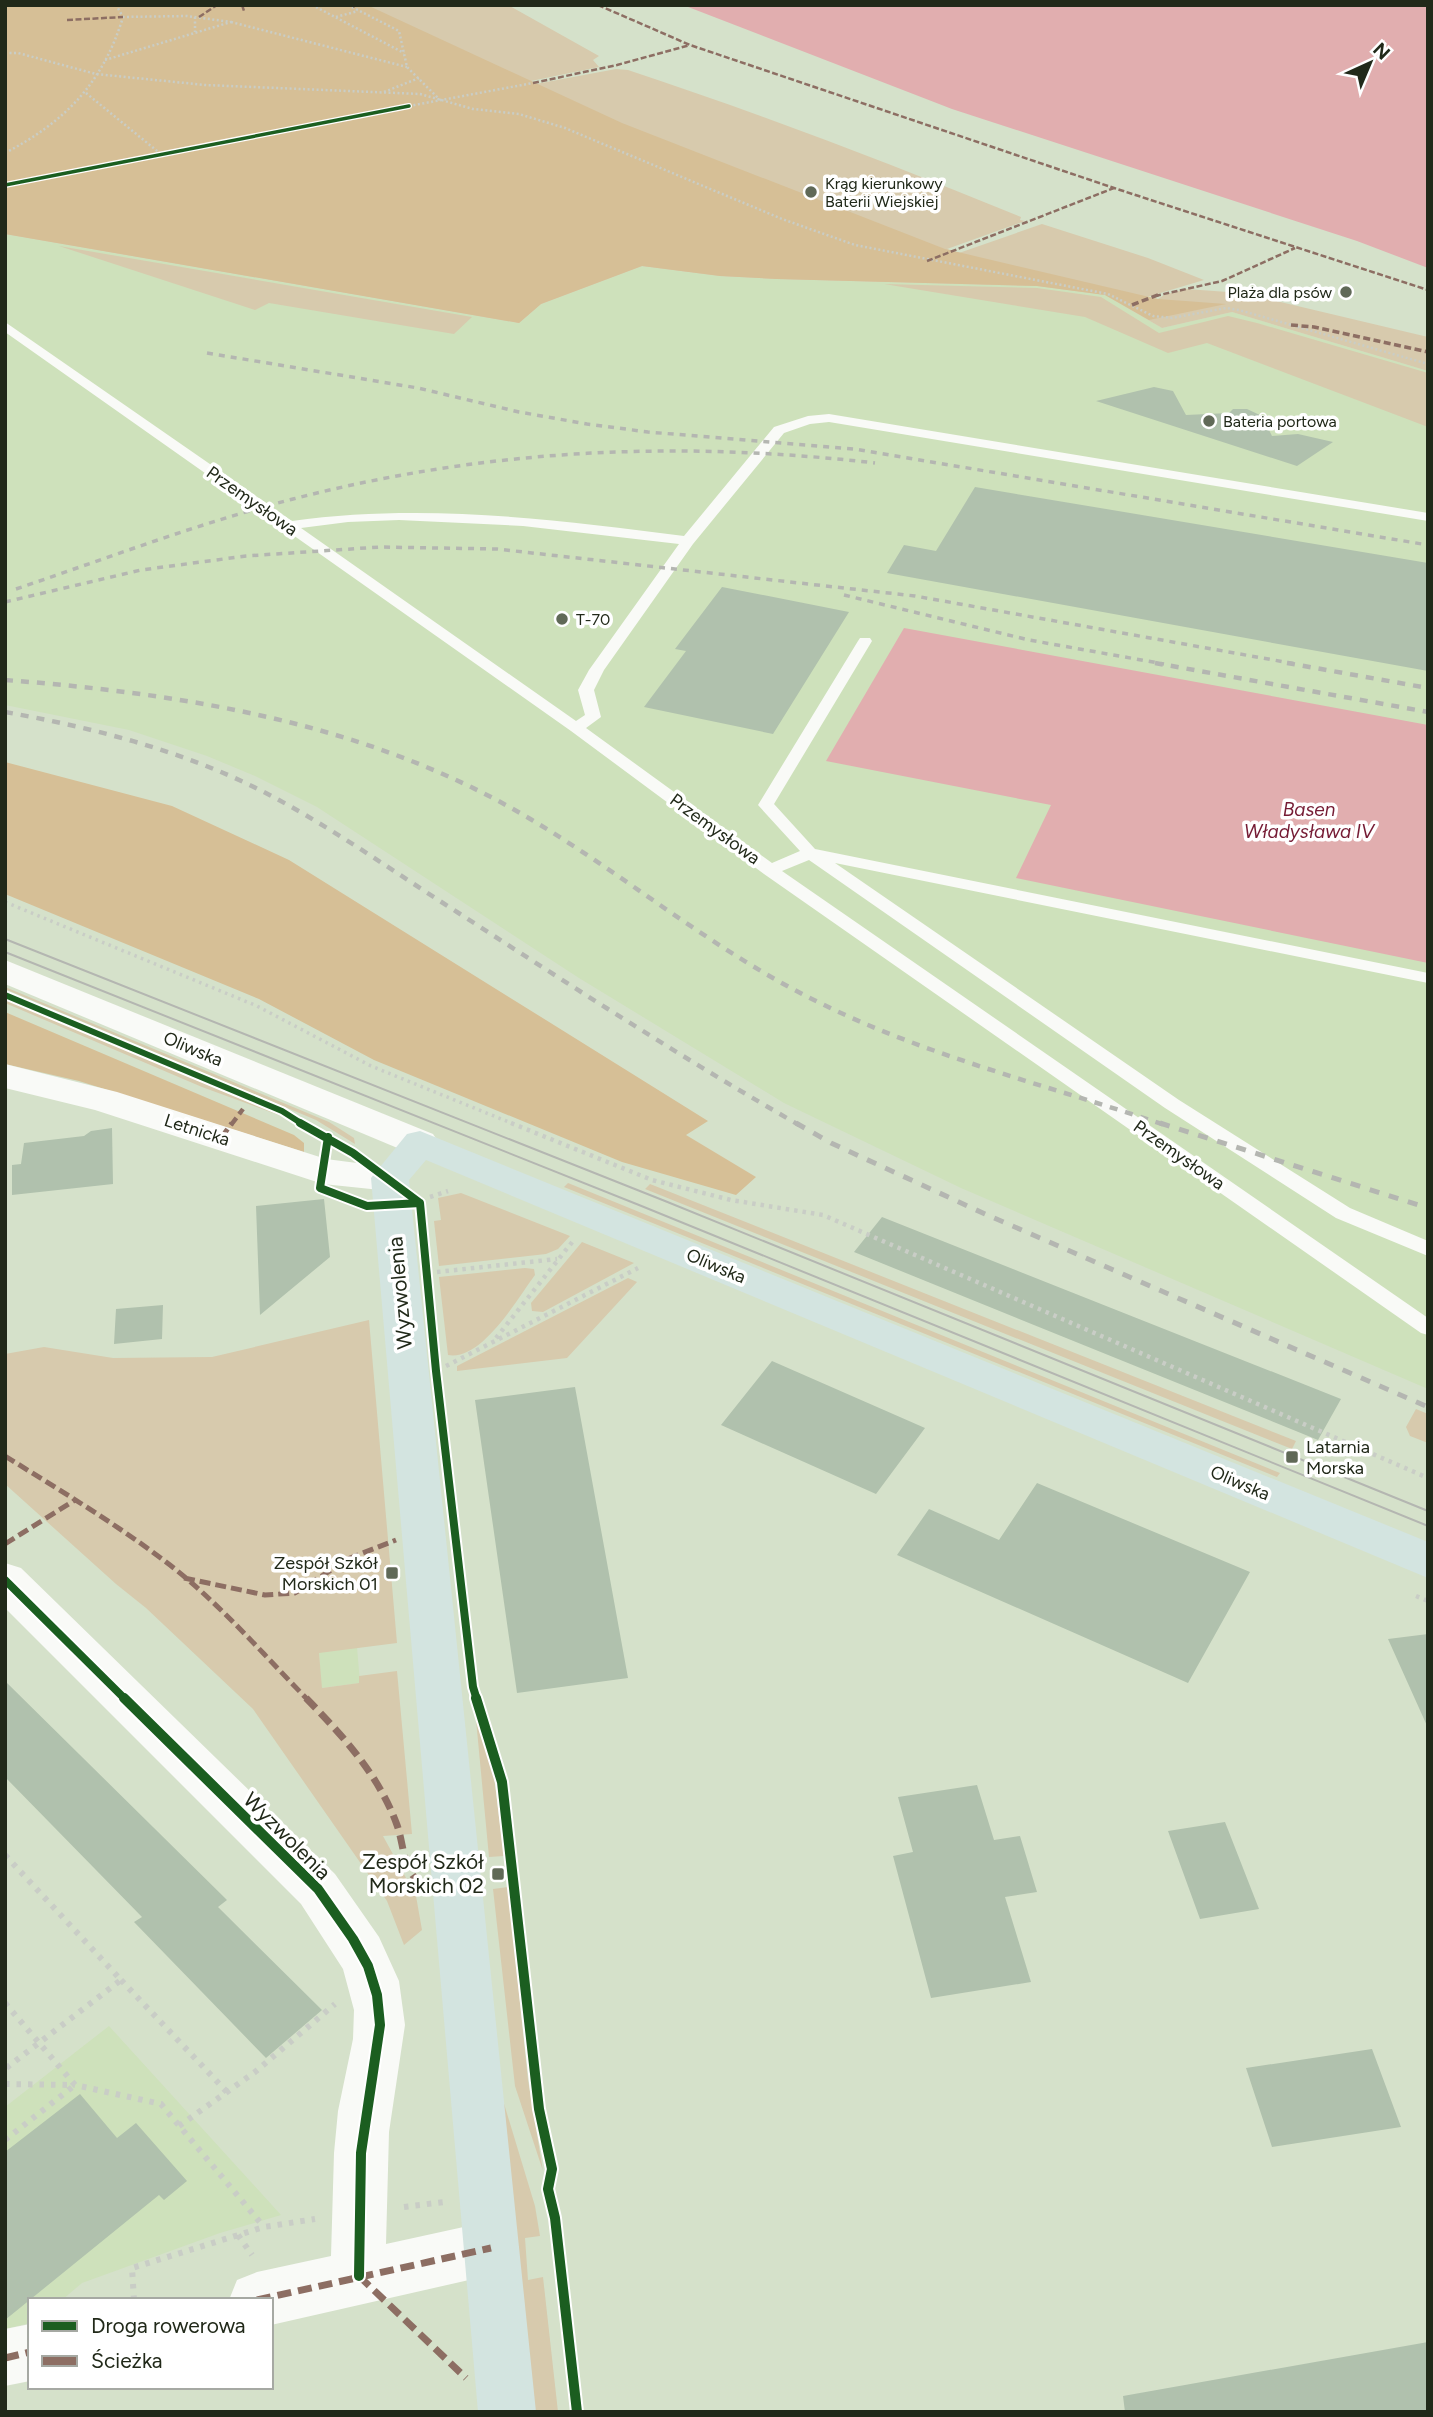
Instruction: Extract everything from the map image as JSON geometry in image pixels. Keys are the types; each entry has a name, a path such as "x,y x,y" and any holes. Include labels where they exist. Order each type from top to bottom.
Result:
{"main road":[{"path":"390,1178 420,1143"},
{"name":"Oliwska","path":"420,1143 1428,1561"},
{"name":"Wyzwolenia","path":"390,1178 508,2412"}],"street":[{"name":"Oliwska","path":"5,971 420,1143"},
{"name":"Letnicka","path":"5,1076 104,1100 323,1171 390,1178"},
{"name":"Wyzwolenia","path":"5,1580 317,1889 346,1928 369,1971 377,1996 380,2019 378,2054 365,2108 357,2181 359,2276"},
{"path":"266,2298 491,2248"},
{"path":"5,2358 28,2352"}],"lane":[{"name":"Przemysłowa","path":"5,326 576,728 770,870 1428,1328"},
{"path":"576,728 593,717 586,690 601,658 673,567 688,541 779,430 808,419 829,418 1428,517"},
{"path":"288,526 355,517 438,517 555,522 688,541"},
{"path":"865,641 766,805 810,853 1172,1104 1343,1213 1428,1249"},
{"path":"770,870 810,853 1428,978"}],"path":[{"path":"5,153 44,131 86,93 116,43 122,17 116,5"},
{"path":"312,5 404,53"},
{"path":"348,5 398,31 407,67"},
{"path":"335,17 360,11"},
{"path":"122,17 195,17 231,22 407,67 440,101"},
{"path":"195,17 195,32"},
{"path":"104,60 165,44 231,22"},
{"path":"5,51 96,75 205,85 419,94 473,109 519,114 565,128 782,219 855,245 989,273 1108,293 1153,316 1172,318 1226,308 1240,310 1428,364"},
{"path":"382,93 419,78"},
{"path":"409,106 533,83"},
{"path":"86,93 162,155"},
{"path":"5,902 257,1006 371,1066 652,1180 731,1200 823,1215 1428,1478"},
{"path":"494,1342 579,1235"},
{"path":"426,1273 558,1259"},
{"path":"436,1371 647,1263"},
{"path":"5,1855 227,2092"},
{"path":"5,2069 121,1980"},
{"path":"179,2126 227,2092 342,1998"},
{"path":"5,2003 75,2085"},
{"path":"5,2084 75,2085 161,2104 264,2227"},
{"path":"5,2140 75,2085"},
{"path":"134,2298 132,2268 264,2227 319,2218"}],"shaded area":[{"path":"5,5 508,5 599,56 593,60 599,67 531,81 536,84 616,69 628,70 826,140 1021,217 1020,220 1025,221 947,249 959,253 1042,224 1148,258 1204,280 1147,297 1158,299 1186,289 1242,293 1428,337 1428,371 1232,312 1162,328 1105,295 1037,286 777,279 720,276 642,266 541,304 519,323 5,234"},
{"path":"5,5 367,5 622,123 945,249 1158,299 1226,304 1149,320 1105,295 1037,286 777,279 720,276 642,266 541,304 519,323 5,234"},
{"path":"5,234 519,323 541,304 642,266 720,276 777,279 1037,286 1105,295 1162,328 1232,312 1428,371 1428,1389 961,1188 784,1103 579,978 317,807 255,776 207,756 129,730 5,705"},
{"path":"59,246 472,317 454,334 269,303 255,310"},
{"path":"884,284 1037,288 1101,297 1159,333 1228,316 1257,323 1428,373 1428,427 1207,343 1168,353 1085,317"},
{"path":"5,762 172,806 289,860 708,1121 686,1135 756,1177 736,1195 622,1162 374,1060 259,999 5,894"},
{"path":"5,987 329,1122 354,1138 355,1144 316,1120"},
{"path":"5,999 284,1117 202,1087 5,1003"},
{"path":"5,1012 294,1135 304,1143 304,1152 79,1081 5,1064"},
{"path":"568,1183 1280,1473 1277,1477 564,1187"},
{"path":"650,1184 1296,1441 1292,1449 645,1189"},
{"path":"461,1193 570,1236 558,1249 546,1254 439,1266 434,1221 441,1220 438,1198"},
{"path":"582,1242 634,1263 543,1312 532,1311 531,1303"},
{"path":"534,1269 535,1275 498,1326 473,1348 461,1354 448,1355 439,1277"},
{"path":"628,1278 637,1282 567,1358 457,1371 457,1366"},
{"path":"369,1320 397,1643 319,1653 322,1688 359,1683 359,1676 397,1671 412,1834 383,1836 416,1896 422,1930 404,1945 387,1901 253,1709 146,1608 5,1484 5,1354 44,1347 113,1358 212,1357"},
{"path":"1416,1409 1428,1414 1428,1443 1410,1436 1406,1427"},
{"path":"357,1647 360,1683 321,1688 319,1652"},
{"path":"475,1709 494,1777 504,1856 489,1857"},
{"path":"508,1887 528,2080 543,2171 515,2086 493,1889"},
{"path":"109,2026 281,2215 220,2233 82,2283 64,2298 28,2298 28,2323 5,2329 5,2107"},
{"path":"502,2097 535,2206 540,2236 525,2238 528,2280 543,2277 558,2412 533,2412"}],"water":[{"path":"683,5 1428,5 1428,268 1357,241 952,109"},
{"name":"Basen Władysława IV","path":"904,628 1428,725 1428,963 1016,878 1051,805 826,761"}],"building":[{"name":"Bateria portowa","path":"1154,387 1173,391 1186,415 1229,413 1233,409 1247,409 1262,416 1272,436 1298,434 1333,442 1297,466 1096,401"},
{"path":"975,487 1428,563 1428,671 887,573 904,545 936,551"},
{"path":"722,587 849,612 773,734 644,707 686,651 675,649"},
{"path":"112,1128 113,1184 12,1195 12,1165 21,1164 24,1143 84,1136 91,1131"},
{"path":"324,1199 330,1257 260,1315 256,1206"},
{"path":"882,1217 1341,1399 1318,1440 854,1252"},
{"path":"163,1305 162,1339 114,1344 116,1309"},
{"path":"772,1361 925,1428 876,1494 721,1425"},
{"path":"575,1387 628,1678 517,1693 475,1400"},
{"path":"1037,1483 1250,1572 1188,1683 897,1555 929,1509 999,1540"},
{"path":"1428,1634 1428,1728 1388,1639"},
{"path":"5,1681 227,1900 218,1907 322,2010 266,2058 134,1922 142,1917 5,1777"},
{"path":"977,1785 994,1840 1020,1836 1037,1892 1005,1897 1031,1982 931,1998 893,1856 913,1852 898,1797"},
{"path":"1225,1822 1259,1909 1200,1919 1168,1831"},
{"path":"1372,2049 1401,2127 1272,2147 1246,2068"},
{"path":"80,2094 117,2138 136,2123 187,2181 164,2200 159,2195 32,2298 28,2298 28,2301 5,2320 5,2152"},
{"path":"1428,2342 1428,2412 1125,2412 1123,2396"}],"tram line":[{"path":"5,939 665,1201 1428,1511"},
{"path":"5,952 639,1205 1428,1526"}],"railway":[{"path":"207,353 418,388 519,412 587,424 648,432 854,449 1428,545"},
{"path":"16,589 258,508 365,482 438,469 582,454 655,451 728,452 875,463"},
{"path":"5,602 141,570 246,556 380,547 497,549 915,596 1296,664"},
{"path":"844,595 1029,640 1164,664"},
{"path":"1155,663 1428,712"},
{"path":"1287,663 1428,688"},
{"path":"5,680 142,694 210,705 343,737 408,760 471,787 532,820 745,961 820,1003 947,1055 1165,1125"},
{"path":"5,712 69,725 166,751 258,789 334,832 626,1021 799,1125"},
{"path":"796,1123 831,1143 985,1214 1428,1407"},
{"path":"1160,1123 1428,1208"}],"marked path":[{"path":"199,17 217,5"},
{"path":"242,5 244,11"},
{"path":"598,5 690,45 1114,188 1428,290"},
{"path":"67,20 123,17"},
{"path":"533,83 617,65 690,45"},
{"path":"927,261 1114,188"},
{"path":"1132,305 1165,292 1222,281 1295,248"},
{"path":"1291,325 1314,327 1428,352"},
{"path":"221,1138 243,1109"},
{"path":"5,1456 109,1522 171,1566 223,1613 346,1739 373,1778 397,1825 408,1869 417,1882 426,1886"},
{"path":"5,1544 75,1500"},
{"path":"184,1578 265,1595 295,1593 350,1558 396,1540"},
{"path":"266,2298 491,2248"},
{"path":"359,2276 466,2378"},
{"path":"5,2358 28,2352"}],"cycle path":[{"path":"5,185 409,106"},
{"path":"5,995 282,1111 353,1153 420,1203 436,1371 473,1687 502,1782 539,2109 552,2169 548,2189 555,2218 577,2412"},
{"path":"328,1137 320,1188 367,1206 420,1203"},
{"path":"5,1580 318,1889 345,1926 368,1966 377,1995 380,2025 365,2111 361,2153 359,2276"}],"place":[{"name":"Krąg kierunkowy Baterii Wiejskiej","path":"811,192"},
{"name":"Plaża dla psów","path":"1346,292"},
{"name":"Bateria portowa","path":"1209,421"},
{"name":"T-70","path":"562,619"},
{"name":"Latarnia Morska","path":"1292,1457"},
{"name":"Zespół Szkół Morskich 01","path":"392,1573"},
{"name":"Zespół Szkół Morskich 02","path":"498,1874"}]}
